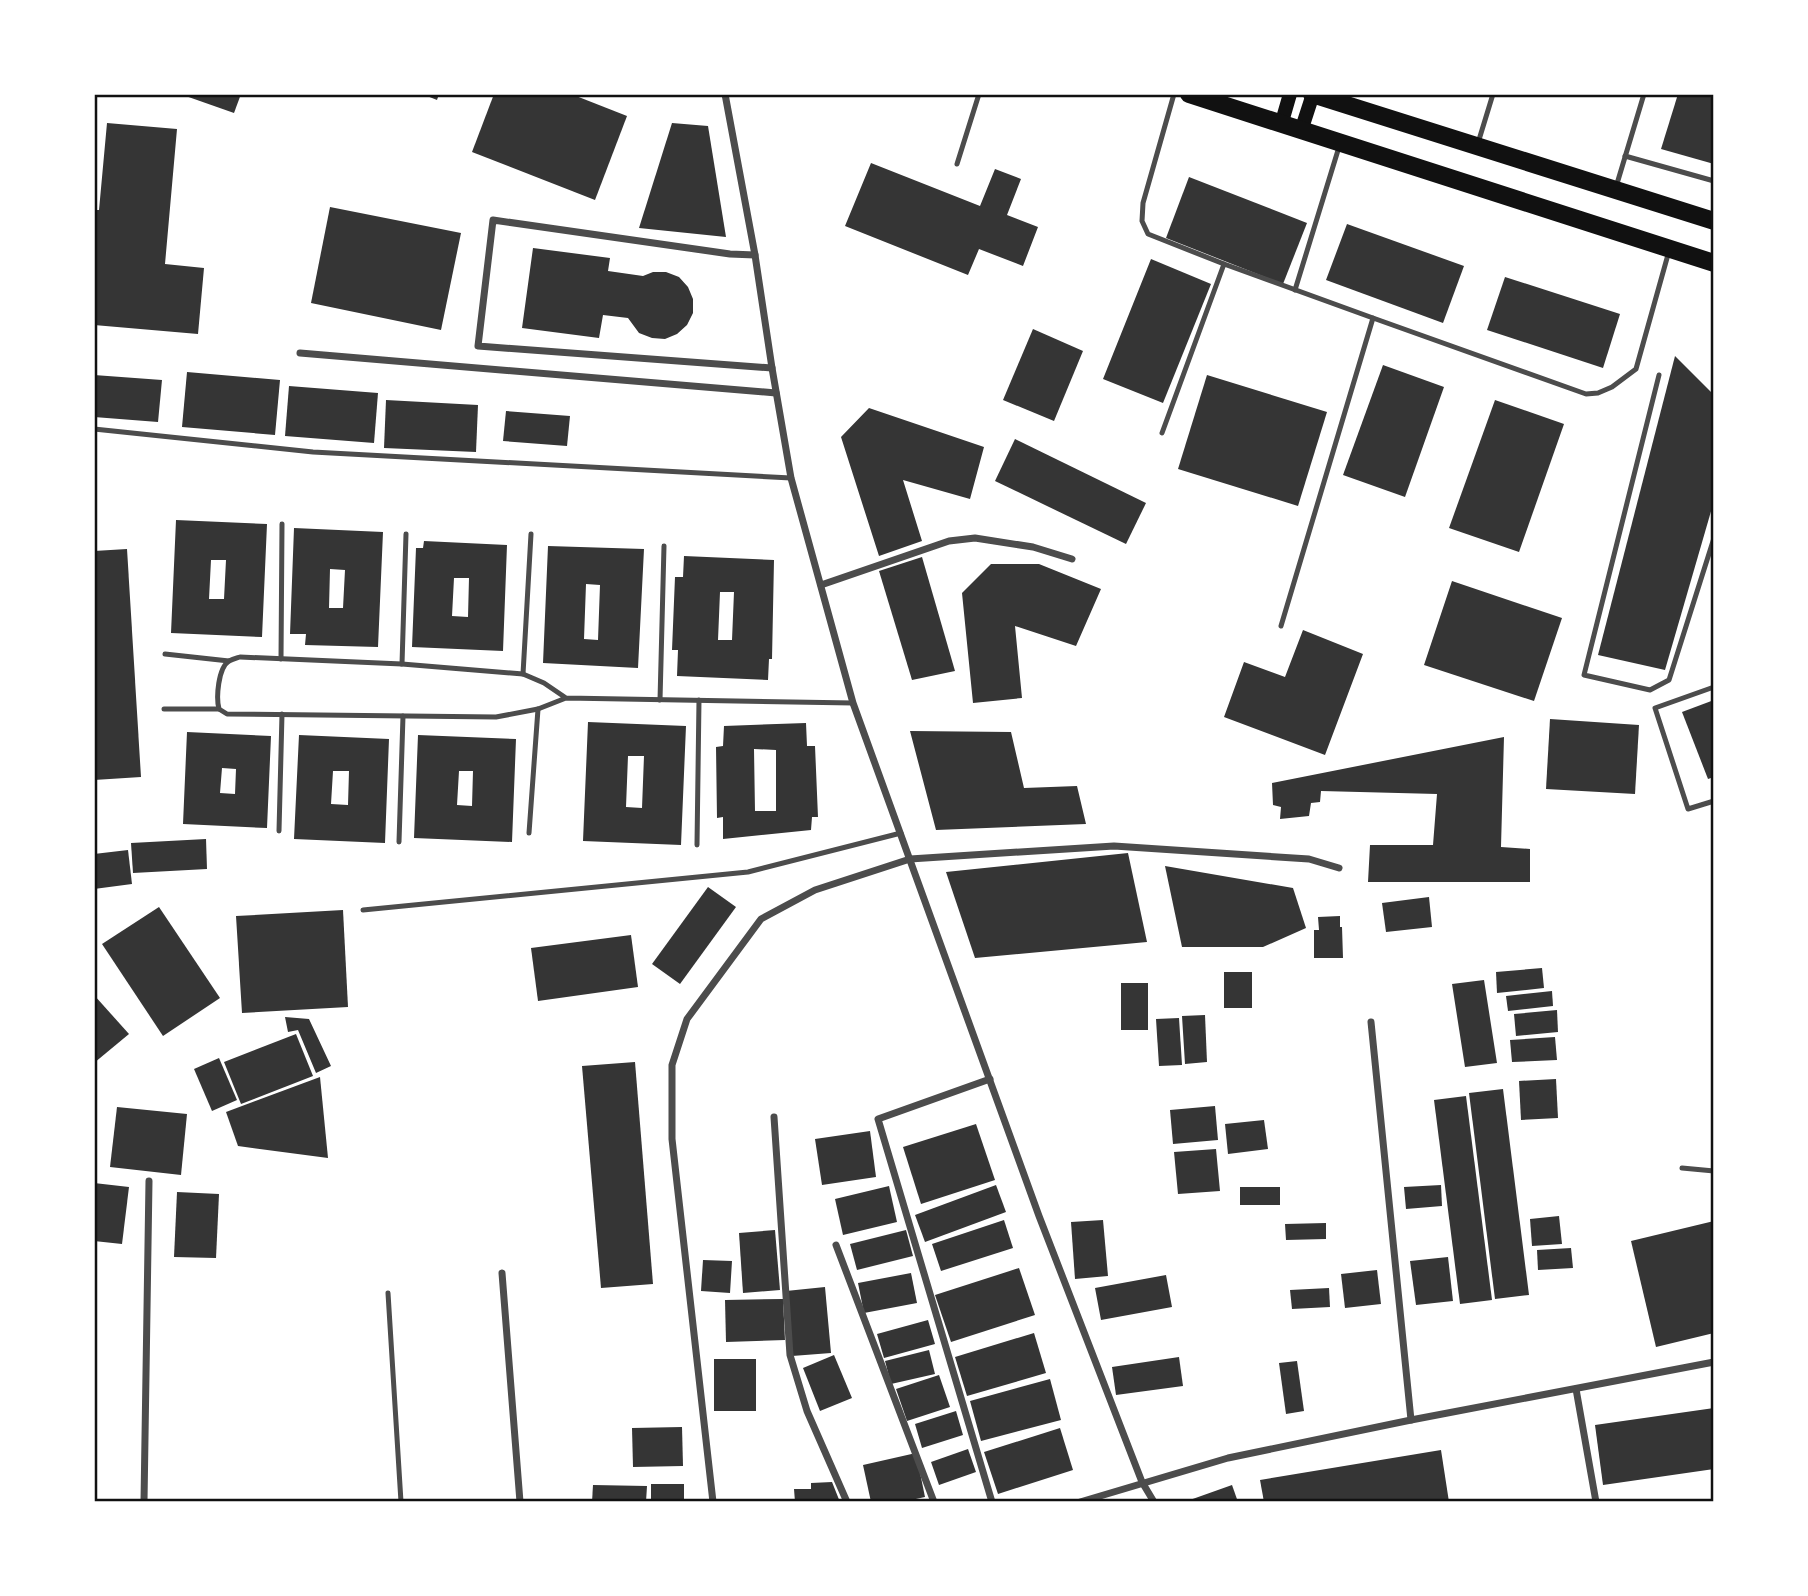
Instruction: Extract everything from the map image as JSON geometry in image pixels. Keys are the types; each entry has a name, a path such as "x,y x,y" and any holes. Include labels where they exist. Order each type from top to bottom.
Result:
{"main road":[{"path":"1189,94 1713,262"},
{"path":"1281,124 1290,94"},
{"path":"1301,131 1312,95 1713,221"}],"street":[{"path":"725,94 755,255 791,478 853,703 1044,1229 1142,1482 1154,1502"},
{"path":"755,255 730,254 493,220 478,346 772,368"},
{"path":"300,353 776,393"},
{"path":"821,585 949,541 962,539 1005,541 1072,559"},
{"path":"713,1502 672,1139 672,1065 687,1019 761,919 815,890 910,859 1114,846 1309,859 1339,868"},
{"path":"1371,1023 1411,1420"},
{"path":"990,1079 878,1119 992,1502"},
{"path":"774,1117 790,1355 807,1410 847,1502"},
{"path":"144,1502 149,1181"},
{"path":"836,1245 934,1502"},
{"path":"502,1273 520,1502"},
{"path":"1080,1502 1228,1458 1713,1362"},
{"path":"1576,1389 1596,1502"}],"lane":[{"path":"957,164 979,94"},
{"path":"1174,94 1143,203 1144,227 1148,234 1223,264 1586,394 1598,393 1612,387 1636,369 1670,249"},
{"path":"1477,146 1493,94"},
{"path":"1615,190 1644,94"},
{"path":"1295,290 1340,144"},
{"path":"1625,156 1713,181"},
{"path":"1162,433 1223,264"},
{"path":"1281,626 1373,318"},
{"path":"1659,375 1584,675 1650,690 1669,680 1713,538"},
{"path":"94,429 313,452 791,478"},
{"path":"281,659 282,524"},
{"path":"402,664 406,534"},
{"path":"523,674 531,534"},
{"path":"660,700 664,546"},
{"path":"165,654 229,661 240,657 402,664 523,674 544,683 566,698"},
{"path":"219,709 216,700 223,668 229,661"},
{"path":"1713,687 1655,708 1688,809 1713,802"},
{"path":"164,709 219,709 227,714 496,717 538,709 566,698 853,703"},
{"path":"697,845 699,700"},
{"path":"529,833 538,709"},
{"path":"279,831 282,714"},
{"path":"399,842 402,716"},
{"path":"363,910 748,872 901,833"},
{"path":"1682,1168 1713,1171"},
{"path":"388,1293 401,1502"}],"building":[{"path":"180,94 241,94 234,113"},
{"path":"422,94 439,94 437,100"},
{"path":"494,94 571,94 627,116 595,200 472,152"},
{"path":"1678,94 1714,94 1714,164 1661,149"},
{"path":"107,123 177,129 165,264 204,268 198,334 94,325 94,210 99,210"},
{"path":"672,123 708,126 726,237 639,228"},
{"path":"871,163 980,206 995,169 1021,179 1007,215 1038,227 1023,266 979,249 968,275 845,226"},
{"path":"1189,177 1307,223 1283,284 1166,238"},
{"path":"330,207 461,233 441,330 311,303"},
{"path":"1347,224 1464,266 1443,323 1326,280"},
{"path":"533,248 610,258 608,271 643,276 653,272 666,272 679,277 688,287 693,299 693,313 687,325 677,334 665,339 639,333 628,318 603,315 599,338 522,328"},
{"path":"1151,259 1211,284 1163,403 1103,379"},
{"path":"1505,277 1620,314 1603,368 1487,330"},
{"path":"1033,329 1083,351 1054,421 1003,400"},
{"path":"1675,356 1714,395 1714,501 1665,670 1598,655"},
{"path":"1383,365 1444,387 1405,497 1343,475"},
{"path":"187,372 280,380 275,435 182,427"},
{"path":"94,375 162,380 158,422 94,417"},
{"path":"1207,375 1327,412 1298,506 1178,469"},
{"path":"289,386 378,393 374,443 285,436"},
{"path":"386,400 478,405 476,452 384,448"},
{"path":"1495,400 1564,424 1519,552 1449,528"},
{"path":"869,408 984,447 970,499 903,480 922,541 879,556 841,437"},
{"path":"506,411 570,416 567,446 503,441"},
{"path":"1015,439 1146,503 1126,544 995,481"},
{"path":"176,520 267,524 262,637 171,633","holes":["211,560 226,560 224,599 209,599"]},
{"path":"294,528 383,532 378,647 305,645 306,634 290,634","holes":["330,569 345,570 343,608 329,608"]},
{"path":"424,541 507,545 503,651 412,647 416,548 423,548","holes":["454,578 469,578 468,617 452,616"]},
{"path":"548,546 644,549 638,668 543,663","holes":["586,584 600,585 598,640 584,639"]},
{"path":"127,549 141,777 94,780 94,551"},
{"path":"684,556 774,560 772,659 769,659 768,680 677,676 678,650 672,650 675,577 683,577","holes":["720,592 734,592 732,640 718,640"]},
{"path":"922,557 955,671 912,680 879,571"},
{"path":"991,564 1039,564 1101,589 1076,646 1015,626 1022,698 973,703 962,593"},
{"path":"1452,581 1562,618 1534,701 1424,665"},
{"path":"1303,630 1363,654 1325,755 1224,717 1244,662 1285,677"},
{"path":"1714,700 1714,777 1708,779 1682,712"},
{"path":"1550,719 1639,725 1635,794 1546,789"},
{"path":"588,722 686,726 681,845 583,841","holes":["628,756 644,756 642,808 626,807"]},
{"path":"806,723 807,746 815,746 818,817 812,817 811,830 723,839 723,817 717,818 716,747 723,746 724,726","holes":["754,749 776,750 776,811 755,811"]},
{"path":"910,731 1011,732 1024,788 1077,786 1086,824 936,830"},
{"path":"187,732 271,736 267,828 183,824","holes":["222,768 236,769 235,794 220,793"]},
{"path":"299,735 389,739 385,843 294,839","holes":["333,771 349,771 348,805 331,804"]},
{"path":"418,735 516,739 512,842 414,838","holes":["459,771 473,771 472,806 457,805"]},
{"path":"1504,737 1501,847 1530,849 1530,882 1368,882 1370,845 1433,845 1437,794 1321,791 1320,802 1311,803 1309,816 1280,819 1281,807 1273,805 1272,783"},
{"path":"206,839 207,869 133,873 131,843"},
{"path":"128,850 132,884 94,889 94,854"},
{"path":"1128,853 1147,942 975,958 946,872"},
{"path":"1165,866 1293,888 1306,928 1263,947 1182,947"},
{"path":"708,887 736,907 680,984 652,964"},
{"path":"1429,897 1432,927 1386,932 1382,903"},
{"path":"159,907 220,998 163,1036 102,944"},
{"path":"343,910 348,1007 242,1013 236,916"},
{"path":"1340,916 1343,958 1314,958 1314,930 1319,930 1318,917"},
{"path":"631,935 638,987 538,1001 531,948"},
{"path":"1542,968 1544,988 1497,993 1496,972"},
{"path":"1224,972 1252,972 1252,1008 1224,1008"},
{"path":"1484,980 1497,1063 1465,1067 1452,984"},
{"path":"1121,983 1148,983 1148,1030 1121,1030"},
{"path":"1552,991 1553,1006 1508,1011 1506,996"},
{"path":"94,995 129,1034 94,1063"},
{"path":"1557,1010 1558,1032 1516,1036 1514,1014"},
{"path":"1205,1015 1207,1062 1185,1064 1182,1016"},
{"path":"285,1017 309,1019 331,1066 316,1073 298,1030 288,1032"},
{"path":"1179,1018 1182,1065 1159,1066 1156,1019"},
{"path":"296,1034 313,1076 241,1104 224,1062"},
{"path":"1555,1037 1557,1060 1512,1062 1510,1040"},
{"path":"219,1058 237,1100 212,1111 194,1069"},
{"path":"635,1062 653,1284 601,1288 582,1066"},
{"path":"320,1077 328,1158 238,1146 226,1112"},
{"path":"1556,1079 1558,1118 1521,1120 1519,1081"},
{"path":"1503,1089 1529,1295 1495,1299 1469,1093"},
{"path":"1466,1096 1492,1300 1460,1304 1434,1100"},
{"path":"1215,1106 1218,1140 1173,1144 1170,1110"},
{"path":"117,1107 187,1114 181,1175 110,1167"},
{"path":"1264,1120 1268,1149 1228,1154 1225,1124"},
{"path":"976,1124 995,1180 921,1204 903,1147"},
{"path":"870,1131 876,1177 822,1185 815,1139"},
{"path":"1216,1149 1220,1191 1178,1194 1174,1152"},
{"path":"94,1183 129,1187 122,1244 94,1241"},
{"path":"996,1185 1006,1212 925,1242 915,1215"},
{"path":"1441,1185 1442,1206 1406,1209 1404,1187"},
{"path":"889,1186 897,1222 843,1235 835,1199"},
{"path":"1240,1187 1280,1187 1280,1205 1240,1205"},
{"path":"177,1192 219,1194 216,1258 174,1257"},
{"path":"1559,1216 1562,1244 1532,1246 1530,1219"},
{"path":"1004,1220 1013,1248 941,1271 932,1244"},
{"path":"1103,1220 1108,1276 1075,1279 1071,1222"},
{"path":"1714,1221 1714,1333 1656,1347 1631,1241"},
{"path":"1326,1223 1326,1239 1286,1240 1285,1224"},
{"path":"775,1230 780,1290 743,1293 739,1233"},
{"path":"906,1230 913,1256 857,1270 850,1244"},
{"path":"1571,1248 1573,1268 1538,1270 1537,1250"},
{"path":"1448,1257 1453,1301 1416,1305 1410,1261"},
{"path":"703,1260 732,1261 730,1293 701,1291"},
{"path":"1019,1268 1035,1315 951,1342 935,1295"},
{"path":"1377,1270 1381,1304 1345,1308 1341,1274"},
{"path":"911,1273 917,1303 864,1313 858,1283"},
{"path":"1166,1275 1172,1307 1101,1320 1095,1288"},
{"path":"825,1287 831,1353 792,1356 786,1291"},
{"path":"1329,1288 1330,1307 1292,1309 1290,1290"},
{"path":"783,1299 785,1340 726,1342 725,1300"},
{"path":"928,1320 935,1344 884,1358 877,1334"},
{"path":"1034,1333 1046,1373 967,1396 955,1357"},
{"path":"929,1350 935,1374 891,1384 885,1361"},
{"path":"834,1355 852,1398 820,1411 803,1368"},
{"path":"1179,1357 1183,1386 1116,1395 1112,1367"},
{"path":"714,1359 756,1359 756,1411 714,1411"},
{"path":"1297,1361 1304,1411 1286,1414 1279,1363"},
{"path":"939,1375 950,1407 907,1421 896,1389"},
{"path":"1050,1379 1061,1420 981,1441 970,1401"},
{"path":"1714,1408 1714,1469 1603,1485 1595,1425"},
{"path":"956,1411 963,1435 922,1448 915,1424"},
{"path":"682,1427 683,1466 633,1467 632,1428"},
{"path":"1060,1428 1073,1470 998,1494 984,1452"},
{"path":"968,1449 976,1472 939,1485 931,1462"},
{"path":"1441,1450 1449,1502 1264,1502 1260,1480"},
{"path":"916,1453 925,1497 902,1502 871,1502 863,1465"},
{"path":"832,1482 840,1502 795,1502 794,1489 811,1489 811,1483"},
{"path":"651,1484 684,1484 684,1502 651,1502"},
{"path":"593,1485 647,1486 646,1502 592,1502"},
{"path":"1232,1485 1238,1502 1187,1502 1187,1501"}]}
